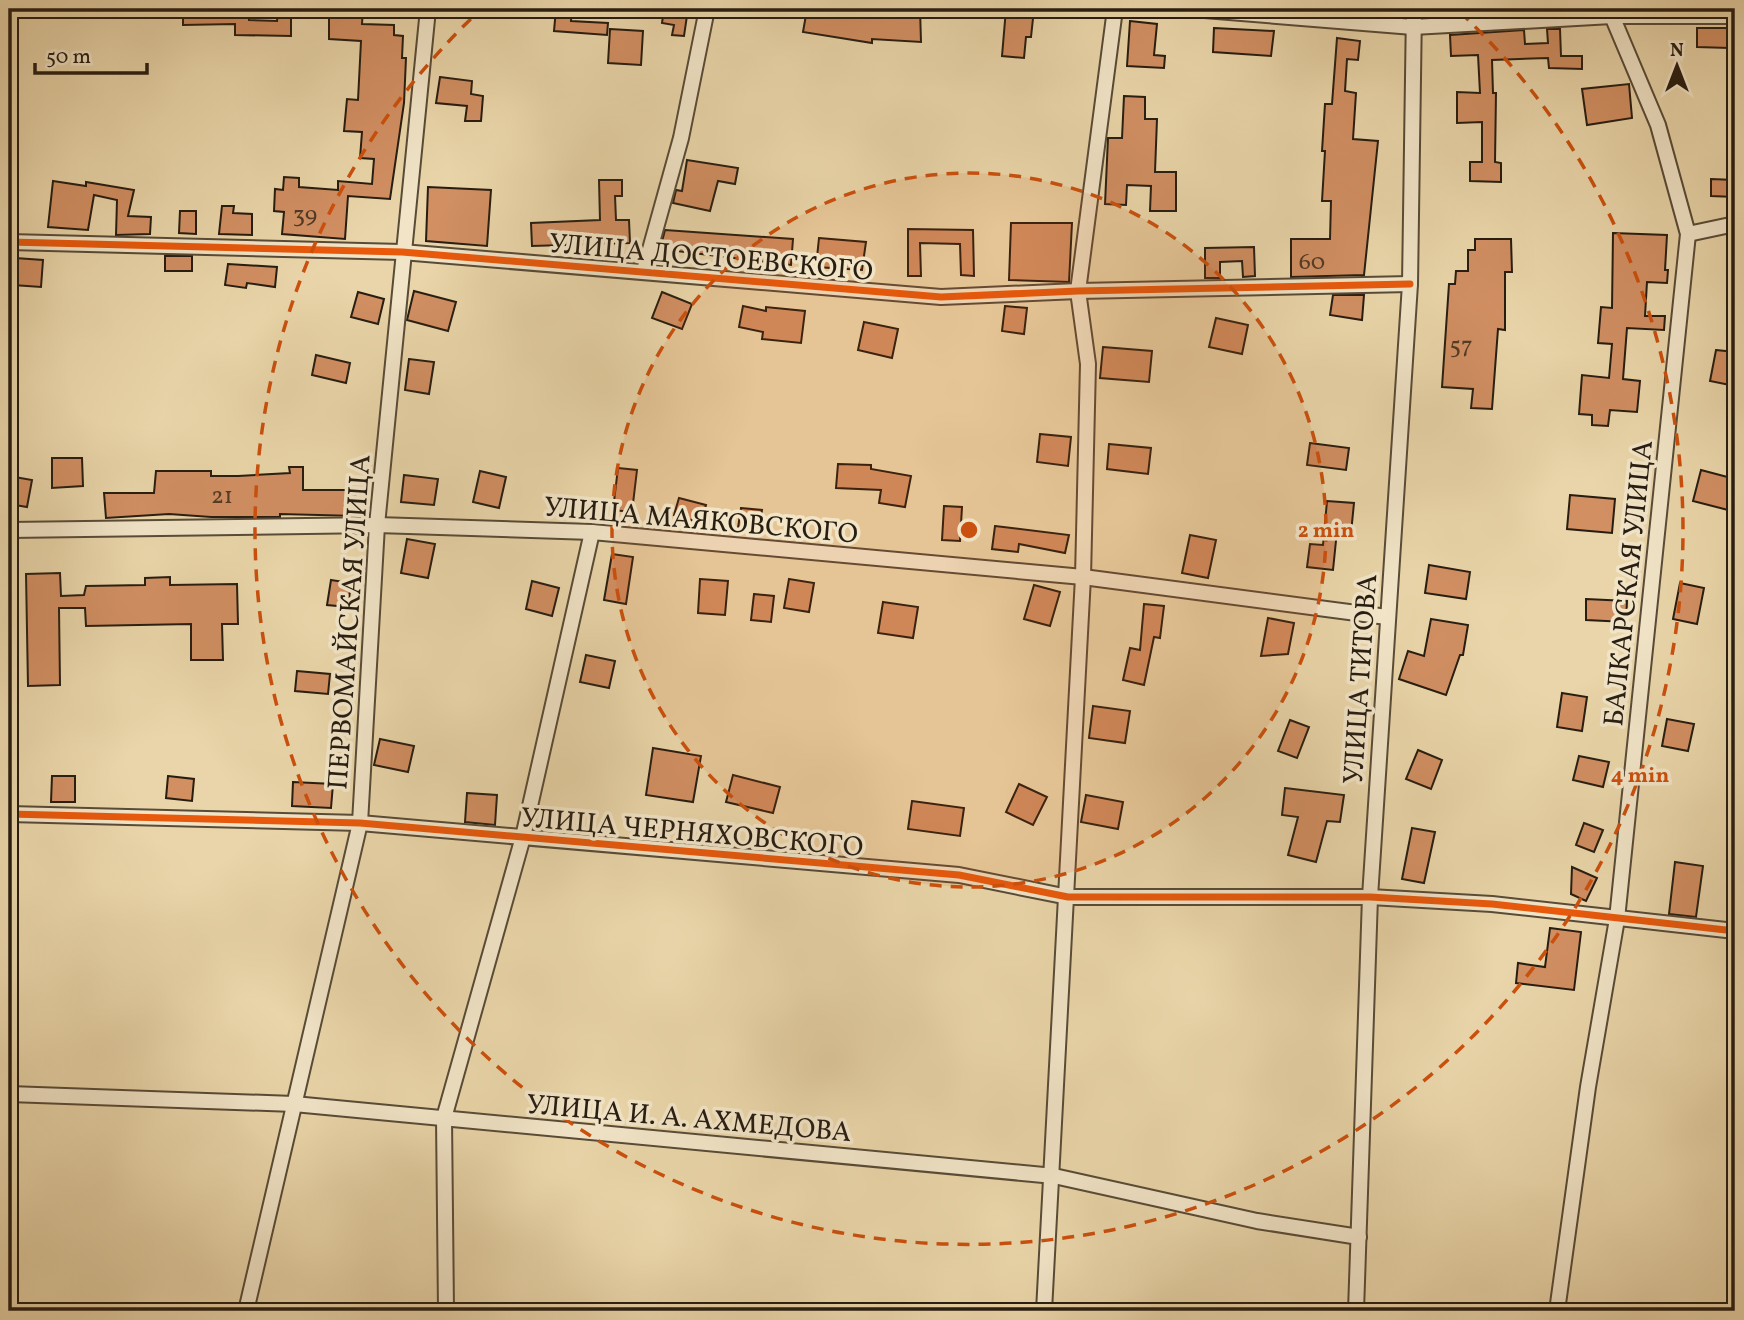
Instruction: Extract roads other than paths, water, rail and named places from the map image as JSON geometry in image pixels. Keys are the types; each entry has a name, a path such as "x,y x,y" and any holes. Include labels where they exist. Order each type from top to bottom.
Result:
{"street":[{"name":"ПЕРВОМАЙСКАЯ УЛИЦА","path":"246,1311 360,823 377,525 428,9"},
{"path":"644,271 681,138 707,9"},
{"path":"1044,1311 1049,1176 1068,897 1083,577 1088,364 1078,290 1115,9"},
{"path":"1192,9 1413,27 1612,16 1735,16"},
{"name":"УЛИЦА ТИТОВА","path":"1356,1311 1370,897 1410,284 1414,9"},
{"path":"1612,16 1658,125 1688,234 1735,224"},
{"name":"БАЛКАРСКАЯ УЛИЦА","path":"1557,1311 1588,1087 1617,919 1688,234"},
{"name":"УЛИЦА ДОСТОЕВСКОГО","path":"9,242 402,252 941,297 1078,290 1410,284"},
{"name":"УЛИЦА МАЯКОВСКОГО","path":"9,530 377,525 592,532 1083,577 1387,617"},
{"path":"446,1311 444,1118 523,836 592,532"},
{"name":"УЛИЦА ЧЕРНЯХОВСКОГО","path":"9,814 360,823 959,875 1068,897 1370,897 1492,904 1735,931"},
{"name":"УЛИЦА И. А. АХМЕДОВА","path":"9,1094 294,1104 1049,1176 1258,1221 1359,1237"}]}
